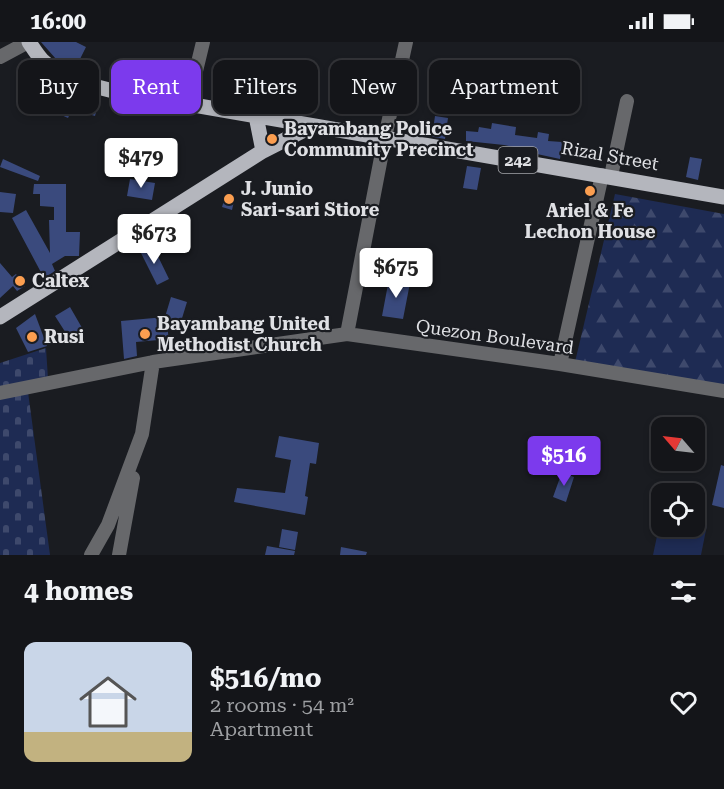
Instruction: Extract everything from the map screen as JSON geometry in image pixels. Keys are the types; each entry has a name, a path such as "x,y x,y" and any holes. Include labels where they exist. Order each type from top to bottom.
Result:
{"main road":[{"name":"242","path":"28,42 43,61 57,72 82,83 111,90"},
{"name":"242","path":"201,106 312,126"},
{"path":"256,116 263,151"},
{"name":"Rizal Street","path":"312,126 724,197"},
{"path":"0,317 263,151 312,126"}],"street":[{"path":"0,57 28,42"},
{"path":"199,60 203,42"},
{"path":"347,334 406,42"},
{"path":"560,364 606,176 627,101"},
{"name":"Quezon Boulevard","path":"0,393 153,362 347,334 560,364 724,391"},
{"path":"119,555 153,362"},
{"path":"92,555 108,525 142,434"}],"green space":[{"path":"615,194 724,214 724,386 575,362"},
{"path":"46,348 48,379 0,389 0,363"},
{"path":"28,392 50,555 0,555 0,397"},
{"path":"657,537 705,537 701,555 653,555"}],"building":[{"path":"41,42 76,42 86,47 80,59 83,60 56,59"},
{"path":"435,116 448,118 445,139 417,134 417,128 433,130"},
{"path":"492,123 516,127 515,135 537,138 538,132 549,134 548,141 562,142 560,159 504,145 466,141 466,131 478,132 479,127 491,129"},
{"path":"690,157 702,159 698,180 686,177"},
{"path":"3,159 40,176 38,181 0,167"},
{"path":"467,166 481,168 477,190 463,188"},
{"path":"130,179 155,183 152,200 127,196"},
{"path":"34,184 66,184 66,232 80,232 79,256 65,256 52,264 55,271 44,278 12,218 26,210 50,253 49,220 54,220 54,207 40,206 40,194 33,194"},
{"path":"0,192 16,194 13,213 0,212"},
{"path":"226,194 235,197 232,210 222,207"},
{"path":"152,244 169,279 157,285 140,251"},
{"path":"0,263 12,277 16,274 25,286 17,291 13,286 0,298"},
{"path":"389,279 410,283 403,319 382,316"},
{"name":"Bayambang United Methodist Church","path":"171,297 187,302 179,328 167,324 170,350 159,352 158,340 136,342 137,356 124,359 121,321 165,317"},
{"path":"70,307 85,333 71,341 55,316"},
{"name":"Rusi","path":"35,314 47,346 28,352 16,328"},
{"path":"279,436 319,443 316,464 310,463 305,496 308,497 305,515 234,502 237,488 285,493 291,460 275,457"},
{"path":"721,465 724,466 724,508 712,505"},
{"path":"562,472 574,477 566,502 553,497"},
{"path":"282,529 298,532 295,550 279,547"},
{"path":"267,546 295,551 294,555 265,555"},
{"path":"341,547 367,552 366,555 340,555"}],"place":[{"name":"Bayambang Police Community Precinct","path":"272,139"},
{"name":"Ariel & Fe Lechon House","path":"590,191"},
{"name":"J. Junio Sari-sari Stiore","path":"229,199"},
{"name":"Caltex","path":"20,281"},
{"name":"Bayambang United Methodist Church","path":"145,334"},
{"name":"Rusi","path":"32,337"}]}
